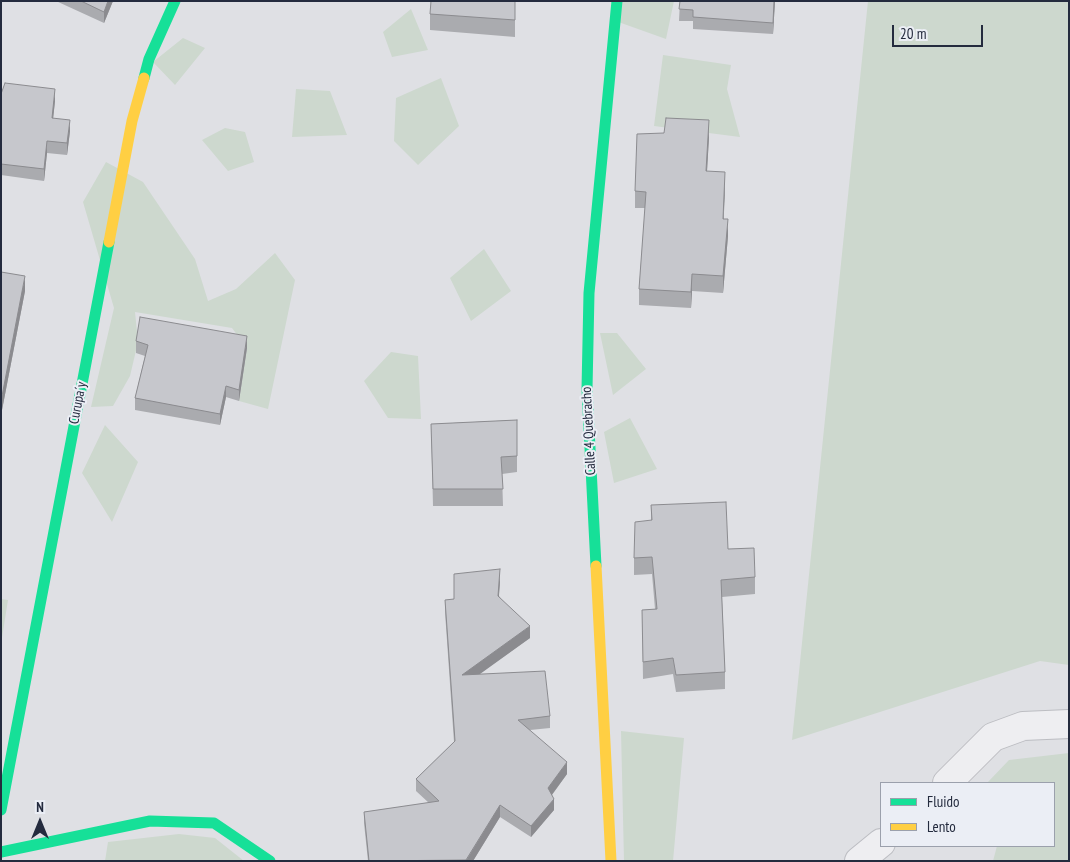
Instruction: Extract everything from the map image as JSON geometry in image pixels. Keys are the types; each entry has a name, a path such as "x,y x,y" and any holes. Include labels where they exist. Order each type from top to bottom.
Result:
{"street":[{"name":"Curupa´y","path":"1,810 132,121 149,59 175,1"},
{"name":"Calle 4 Quebracho","path":"611,861 587,389 589,293 617,1"},
{"path":"948,782 992,737 1023,726 1069,724"},
{"path":"1,852 150,821 214,823 270,861"},
{"path":"859,861 880,844"}],"shaded area":[{"path":"614,1 674,1 666,39 610,19"},
{"path":"868,1 1069,1 1069,665 1040,661 792,740"},
{"path":"411,9 428,50 392,57 383,32"},
{"path":"183,38 205,48 175,85 153,62"},
{"path":"663,55 731,65 727,89 740,137 654,126"},
{"path":"441,78 459,126 418,165 394,141 396,98"},
{"path":"296,89 330,91 347,135 292,137"},
{"path":"225,128 245,132 254,162 228,171 202,140"},
{"path":"106,162 143,182 195,259 208,301 236,289 275,253 295,280 268,409 239,401 247,348 232,328 135,312 138,342 130,376 113,406 91,407 114,308 83,202"},
{"path":"484,249 511,291 471,321 450,278"},
{"path":"600,333 617,333 646,369 613,395"},
{"path":"391,352 418,356 421,419 388,418 364,381"},
{"path":"630,418 657,469 614,483 604,432"},
{"path":"105,425 138,462 112,522 82,473"},
{"path":"1,599 8,600 1,644"},
{"path":"621,731 684,738 673,861 624,861"},
{"path":"1069,753 1069,861 993,861 997,847 1055,847 1055,782 988,782 1009,760"},
{"path":"179,834 215,838 244,861 105,861 108,842"}],"building":[{"path":"81,1 108,1 104,12"},
{"path":"431,1 515,1 515,20 430,14"},
{"path":"680,1 774,1 773,23 693,17 693,10 679,9"},
{"path":"5,83 55,89 52,118 70,120 67,143 47,141 44,169 1,164 1,94"},
{"path":"666,118 709,120 706,171 725,172 723,219 728,219 723,276 692,274 691,292 639,289 646,192 635,191 637,134 664,133"},
{"path":"1,272 25,276 2,396 1,395"},
{"path":"140,317 247,336 239,390 226,386 220,414 135,398 148,345 136,341"},
{"path":"517,420 517,456 501,457 503,489 433,489 431,424"},
{"path":"726,502 728,549 754,548 755,577 721,580 725,672 676,675 673,658 643,662 642,610 657,609 652,557 634,558 635,522 652,520 651,505"},
{"path":"500,569 498,596 530,626 462,675 545,671 550,716 518,720 567,762 548,788 554,799 531,826 500,805 466,860 369,861 364,812 439,801 416,779 455,741 445,600 454,599 454,574"}],"traffic: fast":[{"path":"144,78 149,59 175,1"},
{"path":"596,566 587,389 589,293 617,1"},
{"path":"1,810 109,242"},
{"path":"1,852 150,821 214,823 270,861"}],"traffic: slow":[{"path":"109,242 132,121 144,78"},
{"path":"596,566 611,861"}]}
